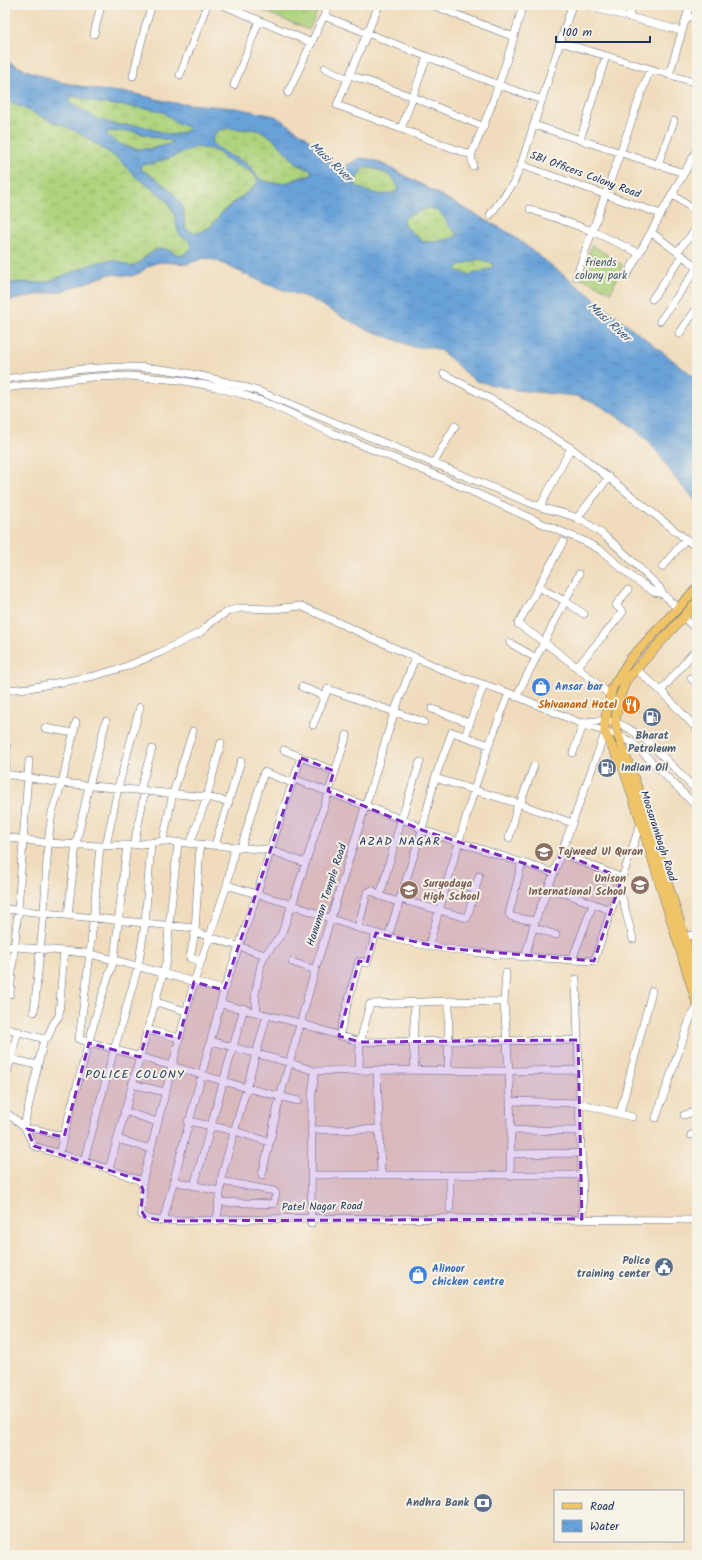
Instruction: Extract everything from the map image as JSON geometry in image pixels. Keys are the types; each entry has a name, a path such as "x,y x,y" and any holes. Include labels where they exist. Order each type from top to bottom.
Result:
{"main road":[{"name":"Moosarambagh Road","path":"697,588 680,613 626,680 622,688 615,722 618,735 645,809 684,937 696,968 697,978"},
{"name":"Moosarambagh Road","path":"697,602 680,613 630,660 614,682 605,721 605,733 624,770 697,1004"}],"street":[{"path":"94,34 101,5"},
{"path":"133,76 144,27 152,5"},
{"path":"180,76 206,5"},
{"path":"223,5 312,43"},
{"path":"288,93 329,5"},
{"path":"379,5 338,105 471,155"},
{"path":"432,5 514,37"},
{"path":"473,166 471,155 484,127 499,85 523,5"},
{"name":"SBI Officers Colony Road","path":"572,5 521,165 661,214"},
{"path":"584,5 682,32"},
{"path":"629,17 632,5"},
{"path":"669,75 690,5"},
{"path":"324,16 366,34 542,100"},
{"path":"687,16 697,19"},
{"path":"234,85 259,21"},
{"path":"560,42 697,82"},
{"path":"580,140 606,56"},
{"path":"401,129 427,57"},
{"path":"325,68 413,97 484,127"},
{"path":"576,277 650,69"},
{"path":"658,164 674,121"},
{"path":"534,125 684,172"},
{"path":"627,275 684,172 696,155"},
{"path":"490,215 513,184 521,165"},
{"path":"672,194 697,212"},
{"path":"530,209 592,230 639,253"},
{"path":"652,299 679,254 697,228"},
{"path":"651,232 697,268 660,321"},
{"path":"679,334 697,308"},
{"path":"5,379 61,371 130,367 177,371 224,381 258,391 540,507 577,518 598,530 659,586 663,594 697,630"},
{"path":"444,374 498,403 571,448 697,548"},
{"path":"5,388 93,377 128,376 179,380 242,394 272,405 332,433 444,478 534,520 586,542 602,551 638,582 654,592 663,594"},
{"path":"433,464 455,426"},
{"path":"540,507 571,448"},
{"path":"577,518 609,477"},
{"path":"662,567 686,539"},
{"path":"563,542 518,624 578,666 610,695"},
{"path":"429,945 474,790 489,745 512,695 536,658 579,574"},
{"path":"538,587 566,601 584,614"},
{"path":"578,666 623,612 616,605 628,590"},
{"path":"5,690 29,688 73,680 119,669 161,652 201,632 214,620 229,611 240,608 274,610 301,606 450,673 484,684 605,733 618,735 633,743 697,807"},
{"path":"510,643 536,658"},
{"path":"661,691 697,648"},
{"name":"Hanuman Temple Road","path":"262,1175 280,1096 315,970 394,713 415,658"},
{"path":"636,669 661,691 697,729"},
{"path":"691,678 697,684"},
{"path":"465,736 484,684"},
{"path":"302,687 324,696"},
{"path":"313,725 328,689 394,713 424,722"},
{"path":"140,707 103,846 79,1039 247,1088 298,1101"},
{"path":"432,709 470,723"},
{"path":"68,915 76,844 106,721"},
{"path":"582,724 605,721 615,722 633,732 648,742 697,791"},
{"path":"34,1012 39,949 44,912 48,842 52,812 62,783 76,722"},
{"path":"573,753 582,724"},
{"path":"45,728 74,733"},
{"path":"163,841 173,794 192,731"},
{"path":"388,937 422,830 434,778 452,732 489,745"},
{"path":"525,957 534,924 605,733"},
{"path":"257,1012 255,995 261,964 264,955 273,950 281,935 347,735"},
{"path":"190,844 207,797 222,743"},
{"path":"7,747 5,773 62,783 207,797 229,802"},
{"path":"59,1153 98,1008 114,960 118,921 130,845 152,749"},
{"path":"284,750 334,771"},
{"path":"163,1221 172,1181 224,990 301,758"},
{"path":"10,994 24,840 29,761"},
{"path":"215,846 241,761"},
{"path":"380,896 401,820 420,762"},
{"path":"509,838 519,804 534,766"},
{"path":"142,1183 194,982 264,772 328,791 366,807 414,824 422,830 554,873"},
{"path":"434,778 519,804 572,823"},
{"path":"227,885 388,937 429,945 525,957 594,961 641,822"},
{"path":"5,837 24,840 103,846 130,845 163,841 270,850 305,863"},
{"path":"84,1161 138,967 145,924 151,843"},
{"path":"109,1169 167,959 178,843"},
{"path":"200,845 195,930 190,958 201,961"},
{"path":"561,852 622,878"},
{"path":"522,862 509,914 512,917 534,924 556,935"},
{"path":"358,928 367,893 372,890 380,896 467,918 480,876"},
{"path":"447,881 476,889"},
{"path":"619,886 633,939"},
{"path":"549,887 610,910"},
{"path":"572,960 593,904"},
{"path":"5,909 44,912 195,930 209,937 264,955"},
{"path":"339,1036 360,961 367,963 376,933"},
{"path":"684,937 697,934"},
{"path":"5,946 90,954 224,990"},
{"path":"25,1128 44,1039 48,1037 53,1024 60,1016 64,951"},
{"path":"292,962 315,970"},
{"path":"506,973 504,1002 509,1071 511,1130 510,1176"},
{"path":"576,979 582,1218"},
{"path":"620,1113 652,991"},
{"path":"156,1002 186,1010"},
{"path":"448,1071 449,1002"},
{"path":"359,1070 360,1042 370,1004 504,1002"},
{"path":"415,1003 413,1042 415,1070"},
{"path":"220,1004 244,1008 300,1023 360,1042 507,1042 578,1040"},
{"path":"194,1186 244,1008"},
{"path":"656,1118 690,1019 697,1008"},
{"path":"217,1221 221,1181 267,1015"},
{"path":"5,1028 44,1039"},
{"path":"148,1030 179,1038"},
{"path":"5,1081 7,1059 18,1031"},
{"path":"211,1041 315,1071 579,1070"},
{"path":"7,1059 38,1065"},
{"path":"377,1070 381,1174"},
{"path":"311,1221 311,1130 312,1094 315,1071"},
{"path":"132,1084 165,1092"},
{"path":"510,1101 578,1103 632,1116"},
{"path":"124,1111 157,1122"},
{"path":"684,1115 697,1111"},
{"path":"5,1112 25,1128 34,1146 137,1178 142,1183"},
{"path":"188,1121 269,1142"},
{"path":"25,1128 64,1136"},
{"path":"311,1130 380,1129"},
{"path":"511,1130 580,1131"},
{"path":"117,1139 151,1149"},
{"path":"510,1154 581,1153"},
{"path":"311,1175 582,1175"},
{"path":"450,1175 450,1210"},
{"path":"172,1181 219,1191"},
{"path":"218,1202 273,1204 276,1194 274,1191 221,1181"},
{"name":"Patel Nagar Road","path":"142,1183 143,1190 141,1214 144,1218 163,1221 582,1218 697,1220"}],"highlighted area":[{"path":"301,758 334,771 328,791 422,830 554,873 561,853 622,878 594,961 443,948 376,933 367,963 359,961 339,1036 360,1042 578,1040 582,1219 163,1221 145,1217 141,1210 143,1190 139,1180 34,1146 27,1129 64,1137 89,1043 140,1057 148,1030 179,1038 194,982 224,990"}],"green space":[{"path":"249,5 320,5 309,30"},
{"path":"74,96 98,103 153,109 165,113 178,124 187,126 188,130 182,133 170,135 126,125 116,125 97,119 71,103 69,98"},
{"path":"5,99 76,131 119,159 134,175 167,200 175,216 178,231 181,236 190,241 192,247 183,255 176,254 165,249 157,250 131,267 120,262 100,262 44,283 16,282 5,285"},
{"path":"228,128 253,129 265,133 280,144 298,164 311,170 312,173 310,176 303,176 287,183 275,183 261,180 252,168 221,152 213,143 212,138 219,130"},
{"path":"131,131 173,142 157,148 136,149 118,144 111,139 106,132"},
{"path":"196,147 211,149 218,152 224,158 252,172 259,181 223,211 210,227 198,233 185,229 182,207 179,201 170,190 159,181 141,170 140,166 143,164 154,164 180,152"},
{"path":"363,168 380,170 390,176 394,180 399,190 382,195 366,191 355,186 357,177"},
{"path":"428,208 438,211 442,215 457,233 457,237 436,242 423,242 404,225 403,220 407,216"},
{"name":"friends colony park","path":"592,245 622,265 611,292 580,277"},
{"path":"479,259 490,262 493,264 493,268 470,275 457,271 456,268 463,264"}],"water":[{"name":"Musi River","path":"5,58 14,65 55,81 98,90 131,93 174,103 236,108 275,116 307,137 319,152 338,168 343,168 361,158 373,160 395,170 511,234 697,379 697,502 678,482 650,442 626,422 599,405 576,396 517,390 476,381 441,351 430,347 414,347 361,327 309,298 266,284 215,260 204,258 187,264 163,262 156,263 147,267 140,273 131,276 110,274 63,291 35,295 5,302 5,285 45,282 103,261 113,260 132,267 157,250 165,249 176,254 183,255 192,247 190,241 181,236 178,231 175,216 167,200 134,175 119,159 76,131 5,99","holes":["74,96 98,103 153,109 165,113 178,124 187,126 188,130 182,133 170,135 142,126 116,125 97,119 71,103 69,98","228,128 253,129 261,131 277,143 298,164 311,170 312,173 310,176 285,183 265,181 260,179 247,164 221,150 213,143 212,138 219,130","131,131 173,142 155,148 135,149 117,143 106,134 106,132","196,147 211,149 218,152 224,158 252,172 259,181 251,190 223,212 210,227 198,233 192,232 185,229 185,221 179,201 170,190 141,170 140,167 143,164 150,164 170,158","363,168 380,170 394,180 399,190 382,195 372,193 356,186 357,179","428,208 434,209 442,215 457,233 457,237 436,242 423,242 404,225 403,220 407,216","479,259 493,264 493,268 470,275 457,271 456,268"]}],"place":[{"name":"Ansar bar","path":"541,687"},
{"name":"Shivanand Hotel","path":"631,705"},
{"name":"Bharat Petroleum","path":"652,717"},
{"name":"Indian Oil","path":"607,768"},
{"name":"Tajweed Ul Quran","path":"544,852"},
{"name":"Unison International School","path":"640,885"},
{"name":"Suryodaya High School","path":"409,890"},
{"name":"Police training center","path":"664,1267"},
{"name":"Alinoor chicken centre","path":"418,1275"},
{"name":"Andhra Bank","path":"483,1503"}],"district":[{"name":"AZAD NAGAR","path":"400,841"},
{"name":"POLICE COLONY","path":"135,1074"}]}
